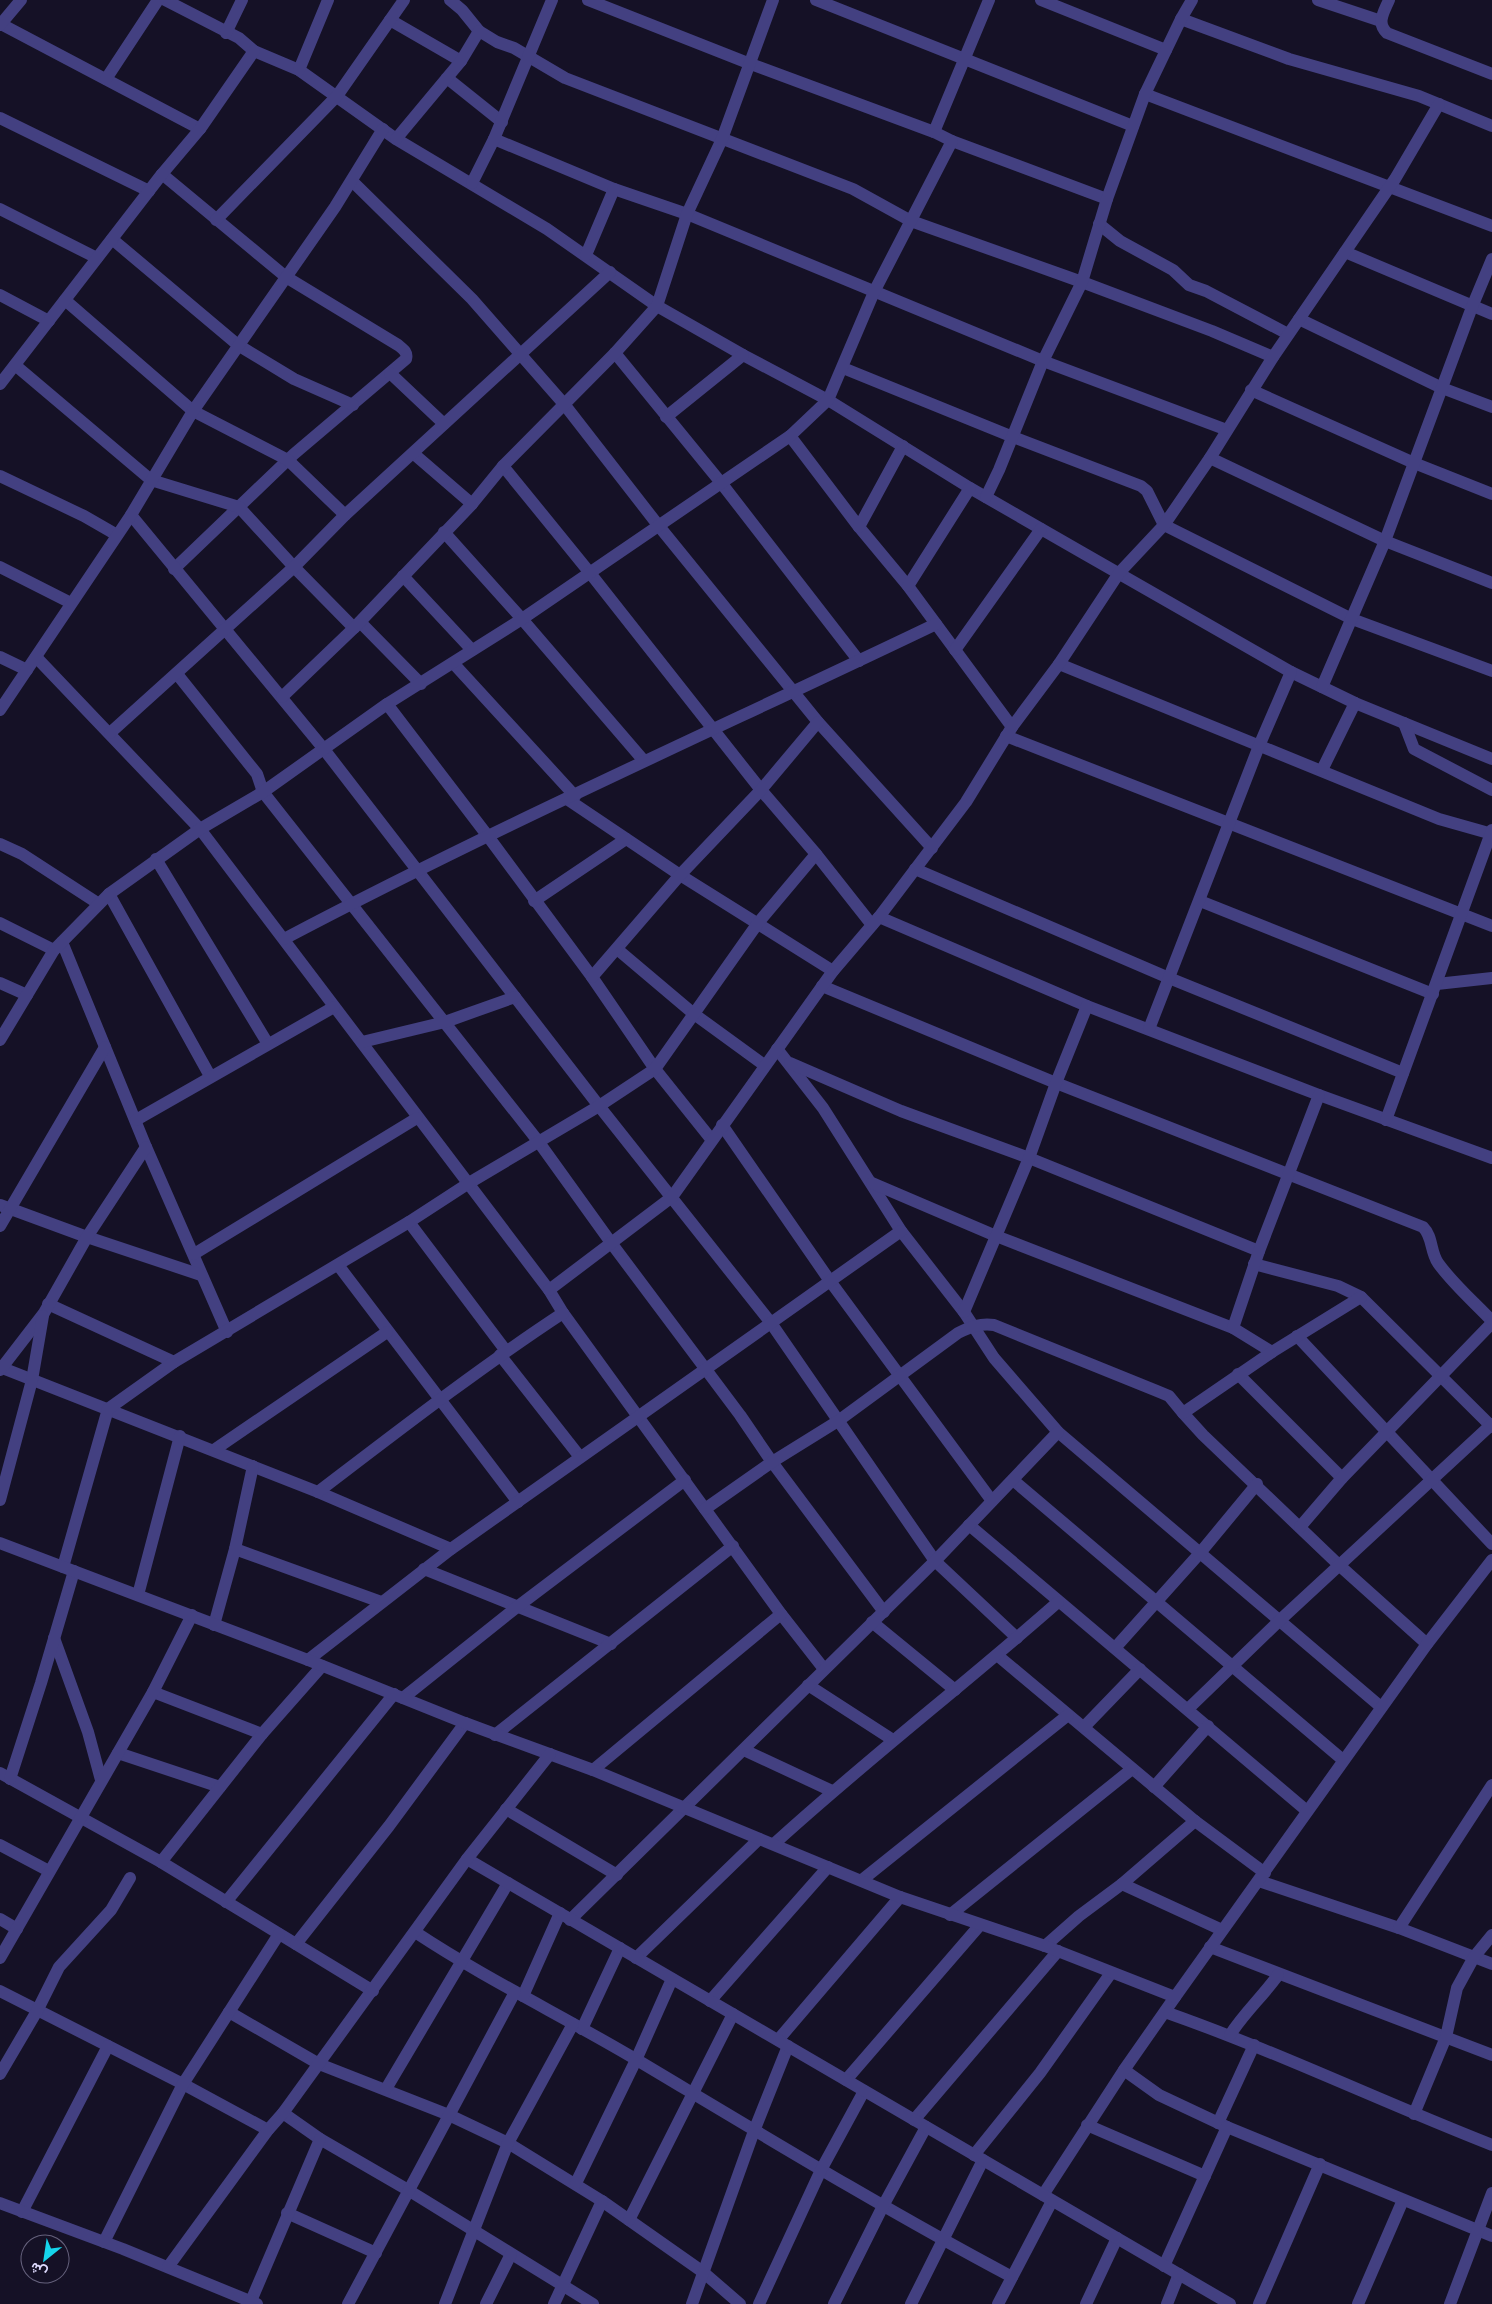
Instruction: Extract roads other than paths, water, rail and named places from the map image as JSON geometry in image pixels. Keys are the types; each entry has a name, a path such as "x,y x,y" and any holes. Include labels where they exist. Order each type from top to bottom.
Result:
{"street":[{"path":"21,0 0,25 200,129"},
{"path":"106,79 158,0"},
{"path":"165,0 180,3 226,33 239,38 254,51 299,70 396,139 472,183 586,255 657,306 743,355 828,400 970,488 1291,672 1355,703 1492,759"},
{"path":"226,33 242,0"},
{"path":"299,70 328,0"},
{"path":"216,220 337,96 404,0"},
{"path":"450,0 462,10 479,30 497,42 514,48 565,78 853,189 911,221 1082,282 1212,331 1273,357"},
{"path":"472,183 502,122 552,0"},
{"path":"588,0 748,64 934,132 952,141 1107,200"},
{"path":"282,697 357,625 472,504 503,466 615,353 657,306 687,214 722,140 748,64 773,0"},
{"path":"816,0 831,2 1134,126"},
{"path":"934,132 990,0"},
{"path":"1041,0 1166,50"},
{"path":"1318,0 1381,21"},
{"path":"1389,0 1381,21 1383,29 1392,36 1492,74"},
{"path":"986,497 1013,437 1043,361 1082,282 1107,200 1145,94 1181,19 1187,1"},
{"path":"1181,19 1288,59 1420,96 1492,126"},
{"path":"390,20 461,61"},
{"path":"396,139 461,61 479,30"},
{"path":"0,384 162,174 200,129 254,51"},
{"path":"447,78 502,122"},
{"path":"1145,94 1389,185 1492,226"},
{"path":"549,1290 672,1197 833,971 875,921 966,802 1009,732 1059,664 1119,573 1164,525 1210,458 1251,390 1288,334 1389,185 1395,179 1439,104"},
{"path":"0,118 149,191"},
{"path":"0,710 131,515 193,411 352,182 383,129"},
{"path":"494,139 614,189 687,214 1043,361 1227,430"},
{"path":"0,1040 58,946 109,894 200,829 262,792 387,704 454,664 472,650 522,619 790,436 828,400 874,292 952,141"},
{"path":"162,174 286,277 405,350 406,359 288,460 174,569"},
{"path":"352,182 472,299 564,404 658,525 818,722 932,848"},
{"path":"586,255 614,189"},
{"path":"0,209 97,258"},
{"path":"1099,224 1120,241 1173,270 1189,285 1206,291 1288,334"},
{"path":"112,239 238,345 294,378 352,405"},
{"path":"1345,252 1492,314"},
{"path":"1322,687 1385,541 1472,307 1492,259"},
{"path":"110,733 294,567 345,515 414,454 519,354 610,272"},
{"path":"0,295 49,321"},
{"path":"65,300 193,411 288,460 345,515"},
{"path":"1299,319 1442,388 1492,407"},
{"path":"615,353 722,484 859,661"},
{"path":"666,417 743,355"},
{"path":"15,365 151,480 239,507 294,567 421,684"},
{"path":"843,368 1013,437 1141,486 1147,491 1164,525 1352,619 1492,671"},
{"path":"390,373 444,424"},
{"path":"1251,390 1414,463 1492,494"},
{"path":"790,436 859,528 908,586 955,650 1009,732 1230,823 1492,926"},
{"path":"859,528 903,446"},
{"path":"414,454 472,504"},
{"path":"1210,458 1385,541 1492,583"},
{"path":"503,466 713,728 760,790 875,921 1319,1096 1492,1158"},
{"path":"0,476 84,516 117,536"},
{"path":"908,586 970,488"},
{"path":"131,515 323,748 598,1106 771,1323 935,1561 1017,1638"},
{"path":"955,650 1041,528"},
{"path":"444,532 522,619 644,761"},
{"path":"0,567 71,603"},
{"path":"403,576 472,650"},
{"path":"284,938 487,835 571,798 713,728 794,692 936,624"},
{"path":"0,657 27,670"},
{"path":"36,657 200,829 549,1290 563,1313 733,1546 780,1614 824,1669"},
{"path":"454,664 571,798 626,839 680,875 833,971"},
{"path":"1059,664 1439,819 1492,832 1386,1120"},
{"path":"1149,1029 1259,746 1291,672"},
{"path":"177,674 256,774 262,792 538,1141 884,1612"},
{"path":"1322,770 1355,703"},
{"path":"387,704 592,977 655,1069 712,1139"},
{"path":"592,977 680,875 760,790 818,722"},
{"path":"1404,723 1414,749 1492,790"},
{"path":"534,901 626,839"},
{"path":"0,844 22,854 100,904"},
{"path":"373,1991 160,1862 5,1776 54,1638 68,1569 108,1409 174,1362 410,1222 469,1183 598,1106 655,1069 758,923 816,854"},
{"path":"156,859 268,1044"},
{"path":"915,869 1169,978 1403,1073"},
{"path":"109,894 210,1076"},
{"path":"1200,901 1435,989 1492,978"},
{"path":"0,923 58,946 105,1047 146,1147 227,1332"},
{"path":"617,949 694,1014 764,1066"},
{"path":"0,983 27,995"},
{"path":"822,986 1056,1082 1423,1227 1428,1232 1432,1252 1438,1264 1492,1322 1342,1478 1300,1527"},
{"path":"362,1042 445,1022 515,998"},
{"path":"964,1312 1029,1158 1056,1082 1087,1006"},
{"path":"136,1120 210,1076 334,1007"},
{"path":"0,1226 5,1207 105,1047"},
{"path":"777,1049 823,1108 901,1231 964,1312 972,1326 1014,1383 1058,1432 1278,1622 1381,1707"},
{"path":"789,1062 901,1111 1029,1158 1259,1251"},
{"path":"1233,1328 1254,1264 1319,1096"},
{"path":"194,1254 417,1118"},
{"path":"722,1125 830,1281 992,1501"},
{"path":"146,1147 88,1237 46,1308 1,1368 180,1436 451,1549"},
{"path":"872,1184 996,1236 1233,1328 1272,1352"},
{"path":"5,1207 88,1237 201,1274"},
{"path":"410,1222 580,1457"},
{"path":"308,1660 451,1549 901,1231"},
{"path":"1188,1709 1278,1622 1492,1426 1361,1297 1338,1286 1254,1264"},
{"path":"338,1265 387,1332 440,1399 494,1474 518,1502"},
{"path":"1183,1413 1238,1374 1361,1297"},
{"path":"46,1308 174,1362"},
{"path":"0,1500 32,1380 46,1308"},
{"path":"318,1492 440,1399 503,1353 563,1313"},
{"path":"705,1509 772,1462 838,1421 958,1333 972,1326 994,1325 1169,1396 1203,1435 1257,1484 1340,1566 1427,1644"},
{"path":"214,1450 387,1332"},
{"path":"1297,1336 1492,1544"},
{"path":"1238,1374 1342,1478"},
{"path":"348,2304 449,2115 565,1916 617,1875 686,1808 935,1561 1058,1432"},
{"path":"138,1595 180,1436"},
{"path":"214,1625 235,1549 253,1466"},
{"path":"226,1902 399,1696 685,1480"},
{"path":"1013,1480 1342,1760"},
{"path":"1115,1648 1200,1553 1257,1484"},
{"path":"969,1525 1307,1811"},
{"path":"0,1543 308,1660 465,1724 593,1770 900,1897 1058,1951 1175,1997"},
{"path":"495,1735 733,1546"},
{"path":"235,1549 381,1602"},
{"path":"998,2304 1048,2198 1087,2125 1342,1760 1427,1644 1492,1560"},
{"path":"424,1569 611,1644"},
{"path":"774,1844 832,1791 997,1655 1058,1602"},
{"path":"593,1770 780,1614"},
{"path":"0,1958 153,1692 192,1615"},
{"path":"872,1622 955,1690"},
{"path":"54,1638 88,1732 101,1780"},
{"path":"997,1655 1262,1877 1492,1964"},
{"path":"160,1862 262,1734 322,1666"},
{"path":"1084,1727 1140,1669"},
{"path":"808,1685 893,1740"},
{"path":"153,1692 262,1734"},
{"path":"862,1880 1068,1715"},
{"path":"296,1944 389,1826 465,1724"},
{"path":"1154,1787 1208,1726"},
{"path":"744,1750 832,1791"},
{"path":"118,1753 220,1787"},
{"path":"168,2267 268,2130 283,2114 467,1859 550,1754"},
{"path":"950,1915 1132,1769"},
{"path":"1399,1928 1492,1785"},
{"path":"506,1809 617,1875"},
{"path":"1044,1946 1079,1916 1122,1884 1195,1821"},
{"path":"636,1958 759,1839"},
{"path":"0,1846 49,1871"},
{"path":"467,1859 1230,2304"},
{"path":"710,2001 828,1867"},
{"path":"0,2074 37,2011 59,1967 111,1910 130,1878"},
{"path":"386,2089 508,1883"},
{"path":"1122,1884 1222,1930"},
{"path":"692,2304 754,2131 783,2043 900,1897"},
{"path":"0,1919 17,1928"},
{"path":"846,2080 980,1925"},
{"path":"415,1932 462,1963 636,2060 942,2240 1012,2277"},
{"path":"104,2242 183,2084 279,1934"},
{"path":"1414,2114 1446,2037 1457,1988 1474,1957 1492,1935"},
{"path":"1210,1947 1492,2055"},
{"path":"445,2304 475,2232 508,2143 578,2027 620,1948"},
{"path":"914,2120 1058,1951"},
{"path":"911,2304 979,2157 1110,1973"},
{"path":"1230,2035 1244,2014 1265,1994 1278,1974"},
{"path":"576,2184 636,2060 672,1979"},
{"path":"0,1991 183,2084 268,2130"},
{"path":"229,2012 319,2064 449,2115 508,2143 602,2201 703,2272 740,2304"},
{"path":"1165,2012 1230,2035 1414,2114 1492,2145"},
{"path":"629,2220 733,2014"},
{"path":"1164,2266 1205,2176 1222,2125 1254,2045"},
{"path":"22,2212 108,2046"},
{"path":"1124,2070 1159,2094 1222,2125 1492,2236"},
{"path":"759,2304 821,2170 864,2091"},
{"path":"283,2114 320,2139 408,2190 593,2304"},
{"path":"1087,2125 1205,2176"},
{"path":"834,2304 883,2206 926,2127"},
{"path":"0,2203 168,2267 248,2302 320,2139"},
{"path":"1259,2304 1320,2164"},
{"path":"1450,2304 1492,2194"},
{"path":"1358,2304 1403,2200"},
{"path":"554,2304 602,2201"},
{"path":"287,2213 376,2253"},
{"path":"1086,2304 1116,2238"},
{"path":"486,2304 511,2254"},
{"path":"1167,2304 1179,2274"}]}
